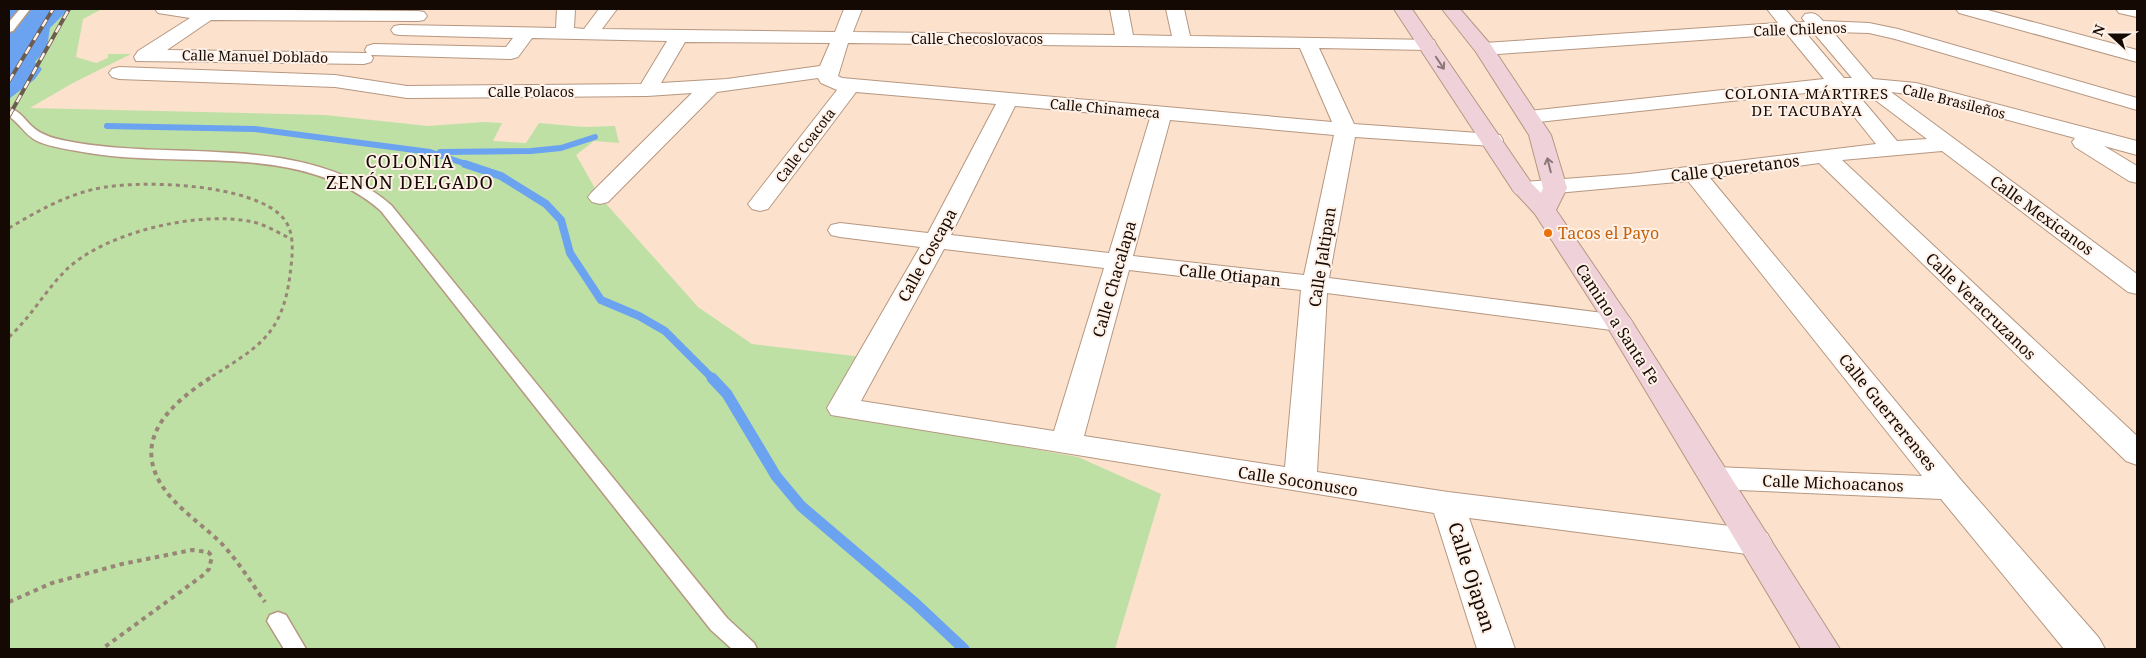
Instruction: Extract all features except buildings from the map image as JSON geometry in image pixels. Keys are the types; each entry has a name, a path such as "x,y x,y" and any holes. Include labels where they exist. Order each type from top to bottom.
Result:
{"main road":[{"path":"1403,9 1524,189"},
{"name":"Camino a Santa Fe","path":"1451,9 1484,49 1529,117 1545,150 1550,199 1619,323 1821,649"}],"street":[{"path":"164,9 212,12 423,12"},
{"path":"565,32 566,9"},
{"path":"590,33 608,9"},
{"path":"600,197 719,86 828,71 853,9"},
{"path":"1119,9 1125,39"},
{"path":"1175,9 1182,40"},
{"path":"1776,9 1891,148"},
{"name":"Calle Mexicanos","path":"1803,9 1868,84 2137,286"},
{"path":"1965,9 2137,56"},
{"path":"2125,9 2137,12"},
{"path":"146,55 212,12"},
{"path":"335,81 423,12"},
{"name":"Calle Chilenos","path":"1484,49 1818,26 1869,28 1898,34 2137,104"},
{"name":"Calle Checoslovacos","path":"400,30 565,32 679,36 1125,39 1427,44"},
{"name":"Calle Manuel Doblado","path":"146,55 511,53 527,33"},
{"path":"647,90 679,36"},
{"path":"1307,42 1346,130"},
{"name":"Calle Polacos","path":"146,55 119,73 335,81 407,92 647,90 719,86"},
{"name":"Calle Chinameca","path":"828,71 828,79 838,84 850,86 1346,130 1492,140"},
{"name":"Calle Brasileños","path":"1529,117 1838,84 1868,84 1916,89 2137,148"},
{"name":"Calle Coacota","path":"760,204 850,86"},
{"name":"Calle Coscapa","path":"842,408 936,241 1008,100"},
{"name":"Calle Chacalapa","path":"1066,444 1162,113"},
{"path":"2061,128 2137,176"},
{"name":"Calle Jaltipan","path":"1300,481 1315,284 1346,130"},
{"name":"Calle Queretanos","path":"1524,189 1550,199 1694,172 1891,148 1946,144"},
{"name":"Calle Veracruzanos","path":"1826,157 2137,454"},
{"name":"Calle Guerrerenses","path":"1694,172 1950,488 2086,649"},
{"name":"Calle Otiapan","path":"840,230 1315,284 1619,323"},
{"name":"Calle Soconusco","path":"842,408 1448,504 1755,542"},
{"name":"Calle Michoacanos","path":"1716,478 1950,488"},
{"name":"Calle Ojapan","path":"1448,504 1496,649"}],"lane":[{"path":"9,29 25,9"},
{"path":"9,112 20,118 32,133 59,143 102,152 227,157 289,165 338,179 359,187 374,196 719,624 746,649"},
{"path":"278,621 295,649"}],"path":[{"path":"9,228 46,206 87,191 119,185 154,184 210,190 258,202 285,219 291,239 290,279 284,305 272,330 256,347 193,390 169,409 153,432 151,444 152,472 172,499 201,523 227,550 278,621"},
{"path":"9,337 30,317 65,271 86,253 130,233 148,228 202,220 232,219 254,222 291,239"},
{"path":"9,602 46,585 76,575 192,550 208,552 212,556 209,569 202,576 102,649"}],"green space":[{"path":"12,9 102,9 83,19 76,57 96,63 108,58 108,54 131,54 71,84 30,108 325,115 428,126 484,122 502,123 493,141 526,143 539,123 584,127 615,126 619,143 594,141 576,155 600,197 698,307 752,344 863,357 833,413 1078,457 1161,494 1115,649 9,649 9,13"}],"water":[{"path":"9,9 69,9 50,28 47,48 35,62 42,69 35,79 9,99"}],"waterway":[{"path":"107,126 255,129 430,152 469,165"},
{"path":"440,152 531,151 561,148 595,137"},
{"path":"465,164 501,176 546,204 561,220 570,253 601,300 639,316 665,331 712,378"},
{"path":"712,378 727,394 776,476 801,506 915,603 964,649"}],"railway":[{"path":"9,81 53,9"},
{"path":"9,116 69,9"}],"place":[{"name":"Tacos el Payo","path":"1548,233"}],"district":[{"name":"COLONIA MÁRTIRES DE TACUBAYA","path":"1807,102"},
{"name":"COLONIA ZENÓN DELGADO","path":"410,171"}]}
